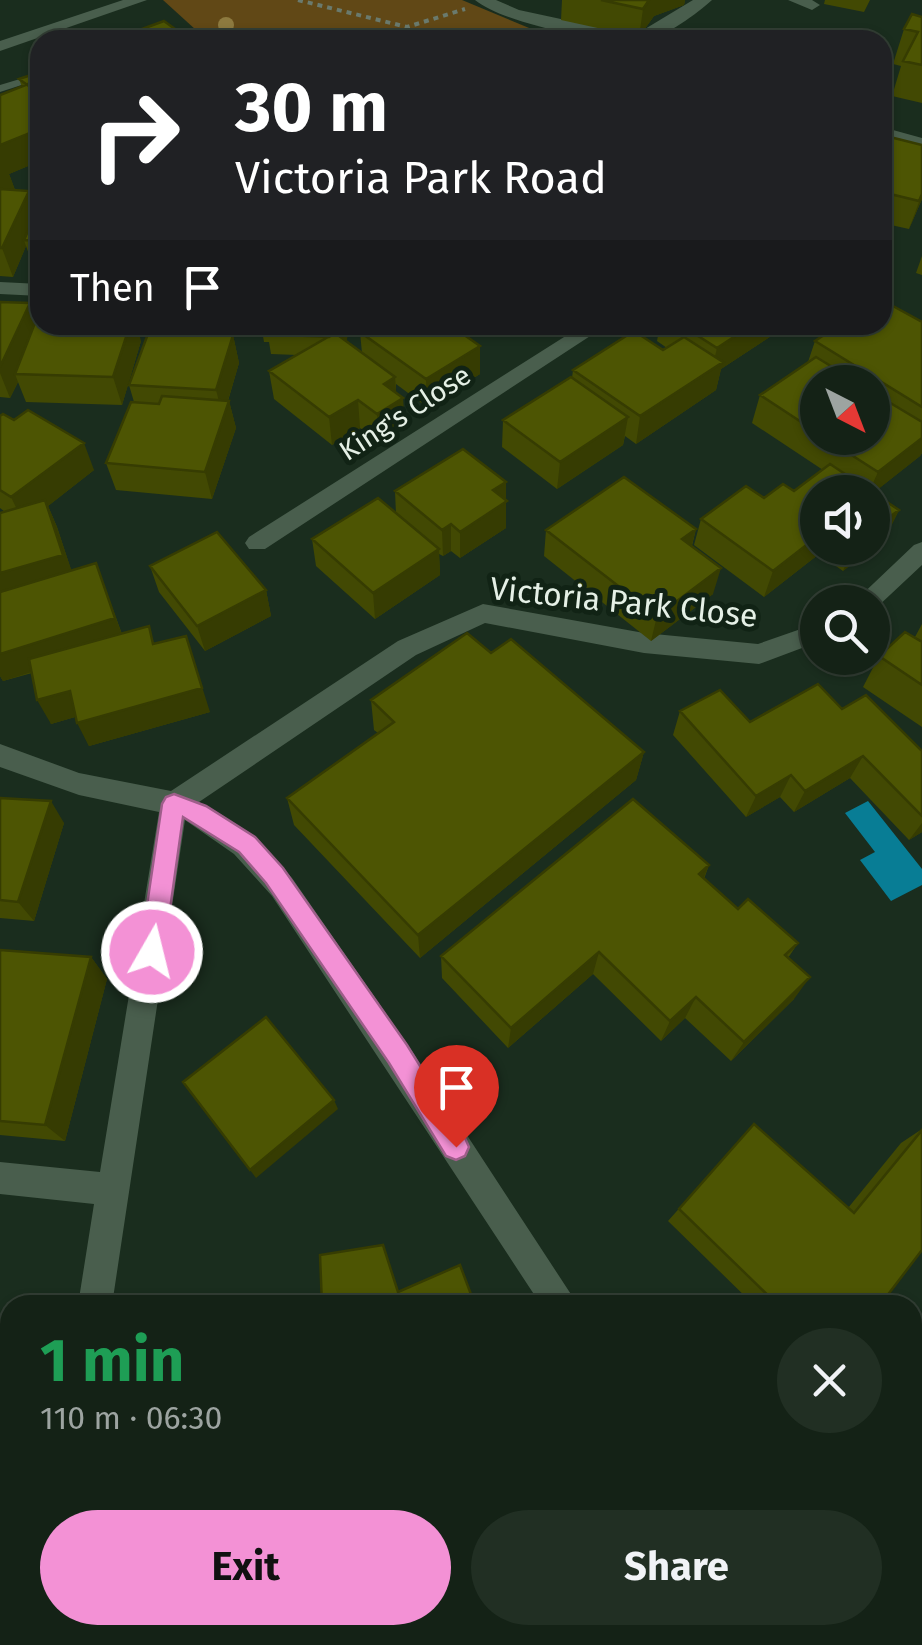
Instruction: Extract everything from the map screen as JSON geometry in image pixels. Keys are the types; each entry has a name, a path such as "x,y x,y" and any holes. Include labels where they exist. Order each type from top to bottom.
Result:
{"street":[{"path":"48,30 139,0"},
{"path":"653,30 704,0"},
{"path":"485,1 514,14 589,30"},
{"path":"0,46 30,36"},
{"path":"892,135 922,143"},
{"path":"0,288 30,290"},
{"name":"King's Close","path":"258,543 573,335"},
{"path":"885,585 922,551"},
{"name":"Victoria Park Close","path":"174,804 407,648 484,614 644,643 759,654 800,639"},
{"path":"0,755 75,783 174,804 198,813 247,844 274,876 398,1054 494,1209 554,1295"},
{"path":"97,1295 174,804"},
{"path":"0,1178 114,1190"}],"lane":[{"path":"0,88 30,79"}],"path":[{"path":"298,0 407,27 485,1"}],"shaded area":[{"path":"163,0 462,0 534,30 196,30"}],"water":[{"path":"868,801 922,869 922,885 891,901 860,860 875,852 845,813"}],"building":[{"path":"601,0 649,0 643,9"},
{"path":"912,14 922,17 922,65 903,61 918,32 904,29"},
{"path":"164,21 176,30 139,30"},
{"path":"30,75 30,87 19,79"},
{"path":"30,86 30,133 0,145 0,95"},
{"path":"892,138 922,145 919,201 892,194"},
{"path":"0,189 29,191 2,248 0,248"},
{"path":"0,302 30,303 0,367"},
{"path":"892,306 922,322 922,407 890,387 890,365 854,365 815,341 824,335 892,335"},
{"path":"30,335 127,335 113,377 15,374"},
{"path":"148,335 233,335 216,390 129,385"},
{"path":"338,335 395,377 384,384 403,398 377,414 358,400 329,417 269,371"},
{"path":"364,335 464,335 480,346 426,379"},
{"path":"628,335 640,335 663,350 684,337 723,362 640,416 573,370"},
{"path":"697,335 737,335 717,348"},
{"path":"816,357 829,365 804,365"},
{"path":"800,368 800,421 760,395"},
{"path":"571,377 628,417 560,462 503,420"},
{"path":"162,396 229,401 205,472 106,463 131,402 159,404"},
{"path":"890,403 922,422 922,438 878,472 852,455 890,455"},
{"path":"28,410 84,443 11,497 0,490 0,416 14,420"},
{"path":"463,449 506,482 493,490 507,501 460,532 451,524 442,530 395,491"},
{"path":"830,464 846,475 815,475"},
{"path":"624,477 696,529 682,539 721,568 657,616 546,530"},
{"path":"783,484 794,491 800,486 800,550 773,571 701,519 746,486 764,498"},
{"path":"378,498 439,549 373,593 312,539"},
{"path":"45,500 63,555 0,573 0,513"},
{"path":"217,532 266,590 197,626 150,566"},
{"path":"96,563 115,618 0,654 0,592"},
{"path":"149,626 153,644 186,636 202,688 77,723 70,691 37,700 29,659"},
{"path":"905,632 922,642 922,685 890,663 890,646"},
{"path":"467,633 491,653 511,639 644,752 418,935 287,798 394,722 371,700"},
{"path":"818,684 842,709 866,695 922,751 922,816 863,756 805,791 791,775 756,796 680,711 720,690 750,722"},
{"path":"0,798 51,801 18,902 0,900"},
{"path":"633,799 709,865 699,874 738,909 748,899 798,943 785,955 810,977 744,1042 696,997 670,1021 599,952 511,1028 441,956"},
{"path":"0,950 91,957 45,1125 0,1121"},
{"path":"266,1017 334,1100 250,1170 183,1082"},
{"path":"754,1124 854,1213 922,1130 922,1250 888,1295 768,1295 679,1209"},
{"path":"383,1245 398,1292 460,1265 471,1295 322,1295 320,1255"}],"route":[{"path":"152,952 174,804 198,813 247,844 274,876 398,1054 456,1147"}]}
